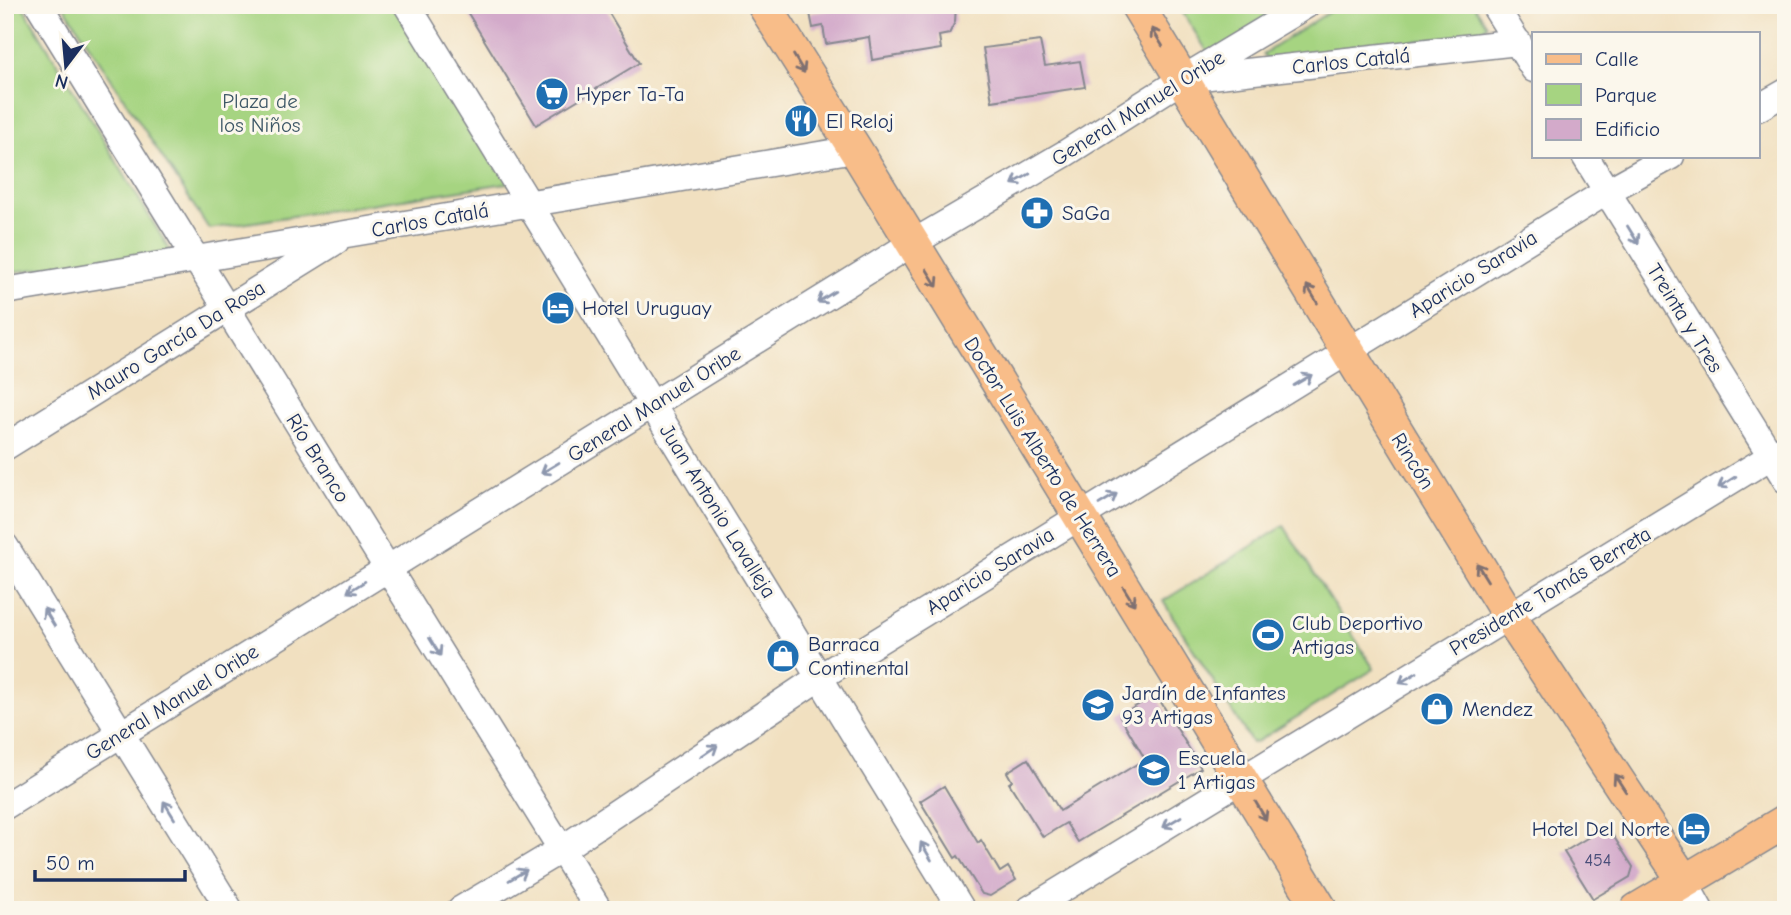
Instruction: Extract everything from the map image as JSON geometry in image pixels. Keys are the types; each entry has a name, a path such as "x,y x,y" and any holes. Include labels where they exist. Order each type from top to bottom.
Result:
{"main road":[{"name":"Doctor Luis Alberto de Herrera","path":"764,5 1321,910"},
{"name":"Rincón","path":"1137,5 1509,616 1684,881"},
{"path":"1637,910 1786,821"}],"street":[{"name":"Río Branco","path":"39,5 598,910"},
{"name":"Juan Antonio Lavalleja","path":"408,5 962,910"},
{"name":"General Manuel Oribe","path":"5,806 911,244 1066,153 1306,5"},
{"path":"1494,5 1532,66"},
{"name":"Carlos Catalá","path":"1183,79 1518,42"},
{"path":"1760,107 1786,92"},
{"name":"Carlos Catalá","path":"5,291 855,149"},
{"name":"Treinta y Tres","path":"1586,158 1778,451 1786,480"},
{"name":"Aparicio Saravia","path":"460,910 562,849 820,677 1606,192 1667,158"},
{"name":"Mauro García Da Rosa","path":"5,447 346,234"},
{"name":"Presidente Tomás Berreta","path":"1028,910 1778,451"},
{"path":"5,546 230,910"},
{"name":"Rincón","path":"1684,881 1700,910"}],"green space":[{"path":"5,5 22,5 171,252 5,273"},
{"name":"Plaza de los Niños","path":"63,5 394,5 513,182 209,229"},
{"path":"1178,5 1293,5 1210,56"},
{"path":"1340,5 1474,5 1487,25 1480,33 1267,60 1263,54"},
{"name":"Club Deportivo Artigas","path":"1284,526 1374,669 1252,743 1163,601"}],"building":[{"name":"Hyper Ta-Ta","path":"463,5 604,5 639,63 536,125"},
{"path":"847,5 956,5 955,22 949,34 939,36 941,49 872,60 869,37 826,44 823,26 813,28 810,13 848,7"},
{"path":"1040,41 1045,66 1080,61 1085,87 992,101 983,48"},
{"path":"1156,694 1201,768 1078,842 1066,823 1043,837 1009,783 1012,781 1007,772 1028,759 1060,811 1145,759 1120,716"},
{"path":"944,786 978,843 981,840 1000,872 1008,867 1016,880 990,896 982,894 958,856 955,858 920,801"},
{"path":"1607,826 1633,867 1630,877 1593,899 1564,852"}],"place":[{"name":"Hyper Ta-Ta","path":"552,94"},
{"name":"El Reloj","path":"801,121"},
{"name":"SaGa","path":"1037,213"},
{"name":"Hotel Uruguay","path":"558,308"},
{"name":"Club Deportivo Artigas","path":"1268,635"},
{"name":"Barraca Continental","path":"783,656"},
{"name":"Jardín de Infantes 93 Artigas","path":"1098,705"},
{"name":"Mendez","path":"1437,709"},
{"name":"Escuela 1 Artigas","path":"1154,770"},
{"name":"Hotel Del Norte","path":"1694,829"}]}
